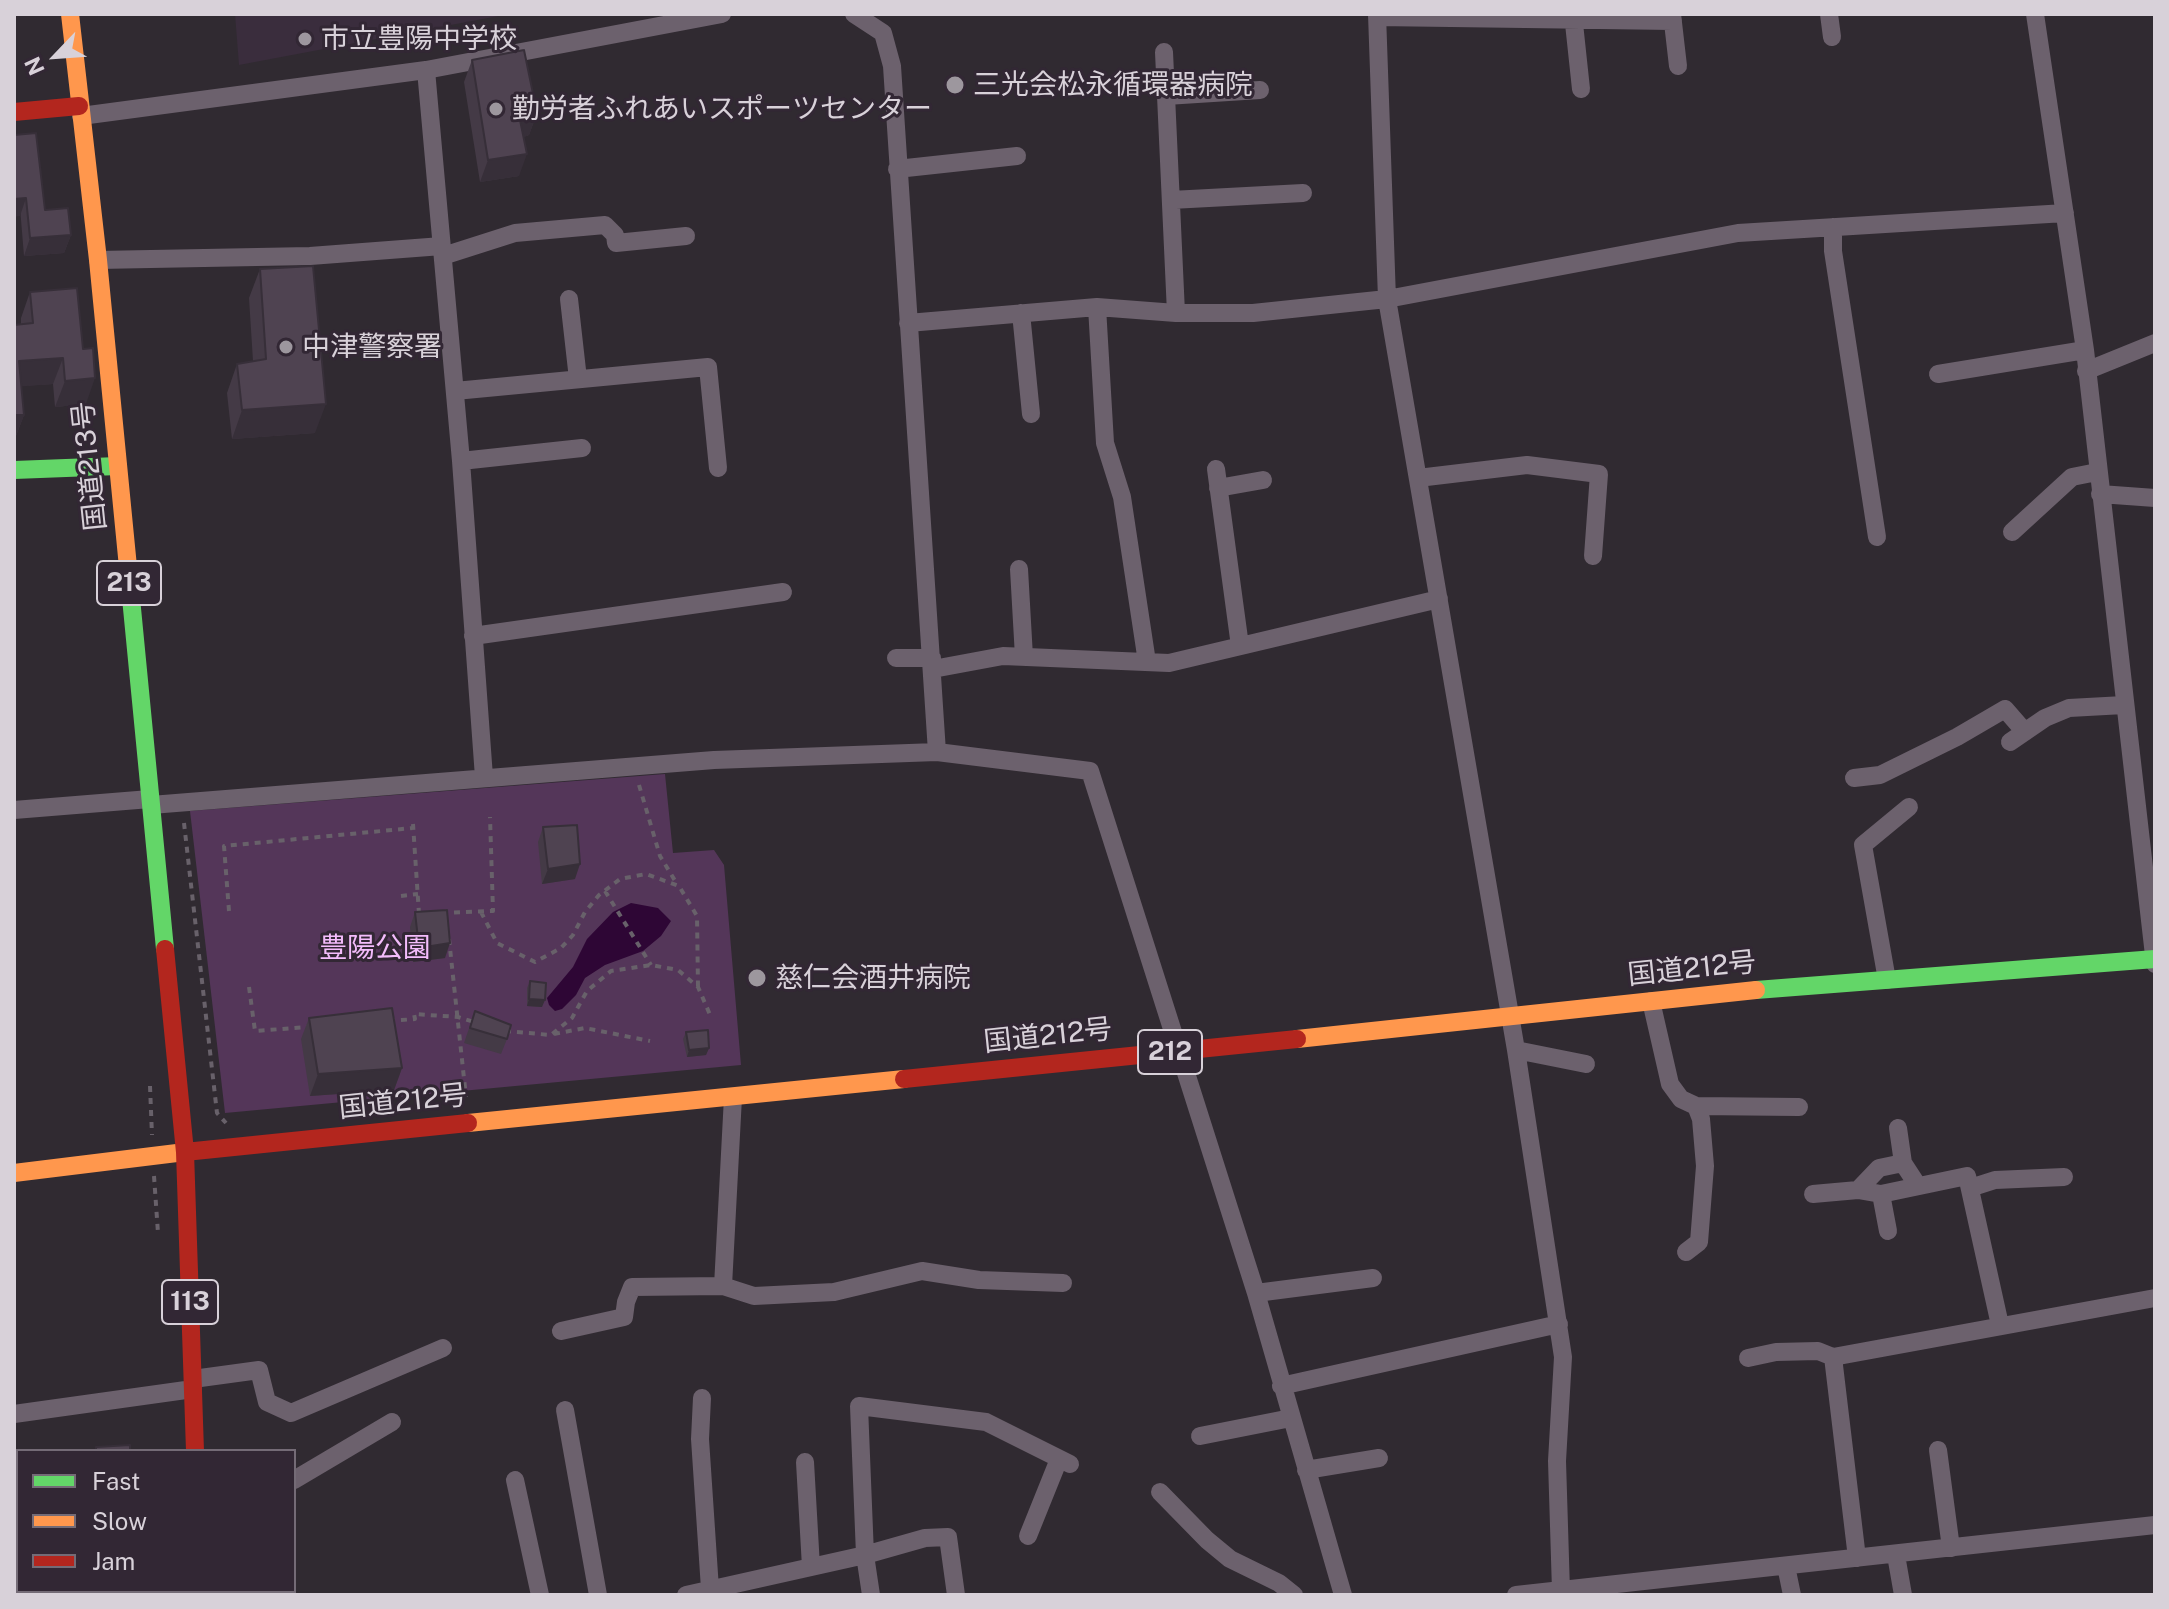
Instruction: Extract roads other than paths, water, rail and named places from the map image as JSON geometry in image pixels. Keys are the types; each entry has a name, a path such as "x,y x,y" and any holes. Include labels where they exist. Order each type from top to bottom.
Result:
{"main road":[{"name":"国道213号","path":"70,14 98,260 185,1152"},
{"path":"14,112 80,111"},
{"path":"14,470 118,466"},
{"name":"国道212号","path":"14,1173 185,1152 1651,1001 2154,959"},
{"name":"113","path":"185,1152 195,1449"}],"street":[{"path":"80,111 426,70 722,14"},
{"path":"854,14 883,33 892,66 937,752"},
{"path":"1829,14 1832,37"},
{"path":"2035,14 2085,350 2124,705 2148,851 2155,967"},
{"path":"1561,1591 1557,1461 1563,1357 1511,1017 1387,299 1377,15 1672,18 1678,66"},
{"path":"1573,17 1581,89"},
{"path":"1164,52 1176,313"},
{"path":"426,70 461,461 484,777"},
{"path":"1166,96 1260,90"},
{"path":"897,169 1017,156"},
{"path":"1171,200 1303,193"},
{"path":"908,323 1097,307 1176,313 1253,313 1387,299 1738,233 2065,213"},
{"path":"98,260 442,251 515,233 605,225 615,235 616,243 686,236"},
{"path":"1833,227 1833,251 1877,537"},
{"path":"569,299 578,379"},
{"path":"1097,307 1105,443 1122,497 1147,662"},
{"path":"1021,313 1031,414"},
{"path":"2086,371 2155,343"},
{"path":"1938,374 2085,350"},
{"path":"455,391 708,367 718,468"},
{"path":"461,461 582,448"},
{"path":"1418,478 1527,465 1599,474 1593,556"},
{"path":"1216,469 1240,646"},
{"path":"2012,532 2072,477 2097,472"},
{"path":"1218,488 1263,480"},
{"path":"2100,494 2155,498"},
{"path":"1019,569 1024,657"},
{"path":"473,636 783,592"},
{"path":"896,658 932,664 1003,656 1169,663 1439,599"},
{"path":"1854,778 1880,775 2005,709 2018,737 2045,718 2069,708 2124,705"},
{"path":"14,810 637,766 937,752 1090,771 1256,1293 1343,1595"},
{"path":"1887,980 1863,845 1909,807"},
{"path":"1651,1001 1670,1084 1681,1099 1696,1106 1799,1107"},
{"path":"1516,1050 1586,1064"},
{"path":"723,1286 733,1097"},
{"path":"1686,1252 1699,1242 1705,1166 1701,1119 1696,1106"},
{"path":"1898,1128 1903,1163 1918,1186"},
{"path":"1858,1190 1879,1168 1903,1163"},
{"path":"1813,1194 1858,1190 1881,1194 1967,1176 2000,1325"},
{"path":"1970,1188 1995,1180 2064,1177"},
{"path":"1881,1194 1888,1231"},
{"path":"561,1331 624,1317 632,1287 723,1286 754,1296 834,1292 922,1271 979,1280 1063,1283"},
{"path":"1256,1293 1373,1278"},
{"path":"1748,1358 1776,1352 1818,1351 1833,1357 2155,1298"},
{"path":"1281,1386 1559,1324"},
{"path":"14,1414 259,1370 267,1402 291,1413 443,1348"},
{"path":"1833,1357 1857,1558"},
{"path":"702,1398 700,1439 722,1589"},
{"path":"871,1595 865,1555 859,1406 986,1422 1064,1462 1028,1536"},
{"path":"565,1410 598,1595"},
{"path":"1200,1436 1291,1418"},
{"path":"296,1479 392,1422"},
{"path":"1938,1450 1951,1548"},
{"path":"1306,1470 1379,1458"},
{"path":"805,1462 811,1567"},
{"path":"515,1480 540,1595"},
{"path":"1160,1492 1230,1559 1279,1583 1294,1595"},
{"path":"1516,1595 1680,1586 1786,1566 2155,1525"},
{"path":"686,1595 865,1555 925,1538 948,1537 956,1595"},
{"path":"1896,1555 1903,1595"},
{"path":"1786,1566 1792,1595"}],"place":[{"name":"市立豊陽中学校","path":"305,39"},
{"name":"三光会松永循環器病院","path":"955,85"},
{"name":"勤労者ふれあいスポーツセンター","path":"496,109"},
{"name":"中津警察署","path":"286,347"},
{"name":"慈仁会酒井病院","path":"757,978"}],"park label":[{"name":"豊陽公園","path":"375,948"}]}
